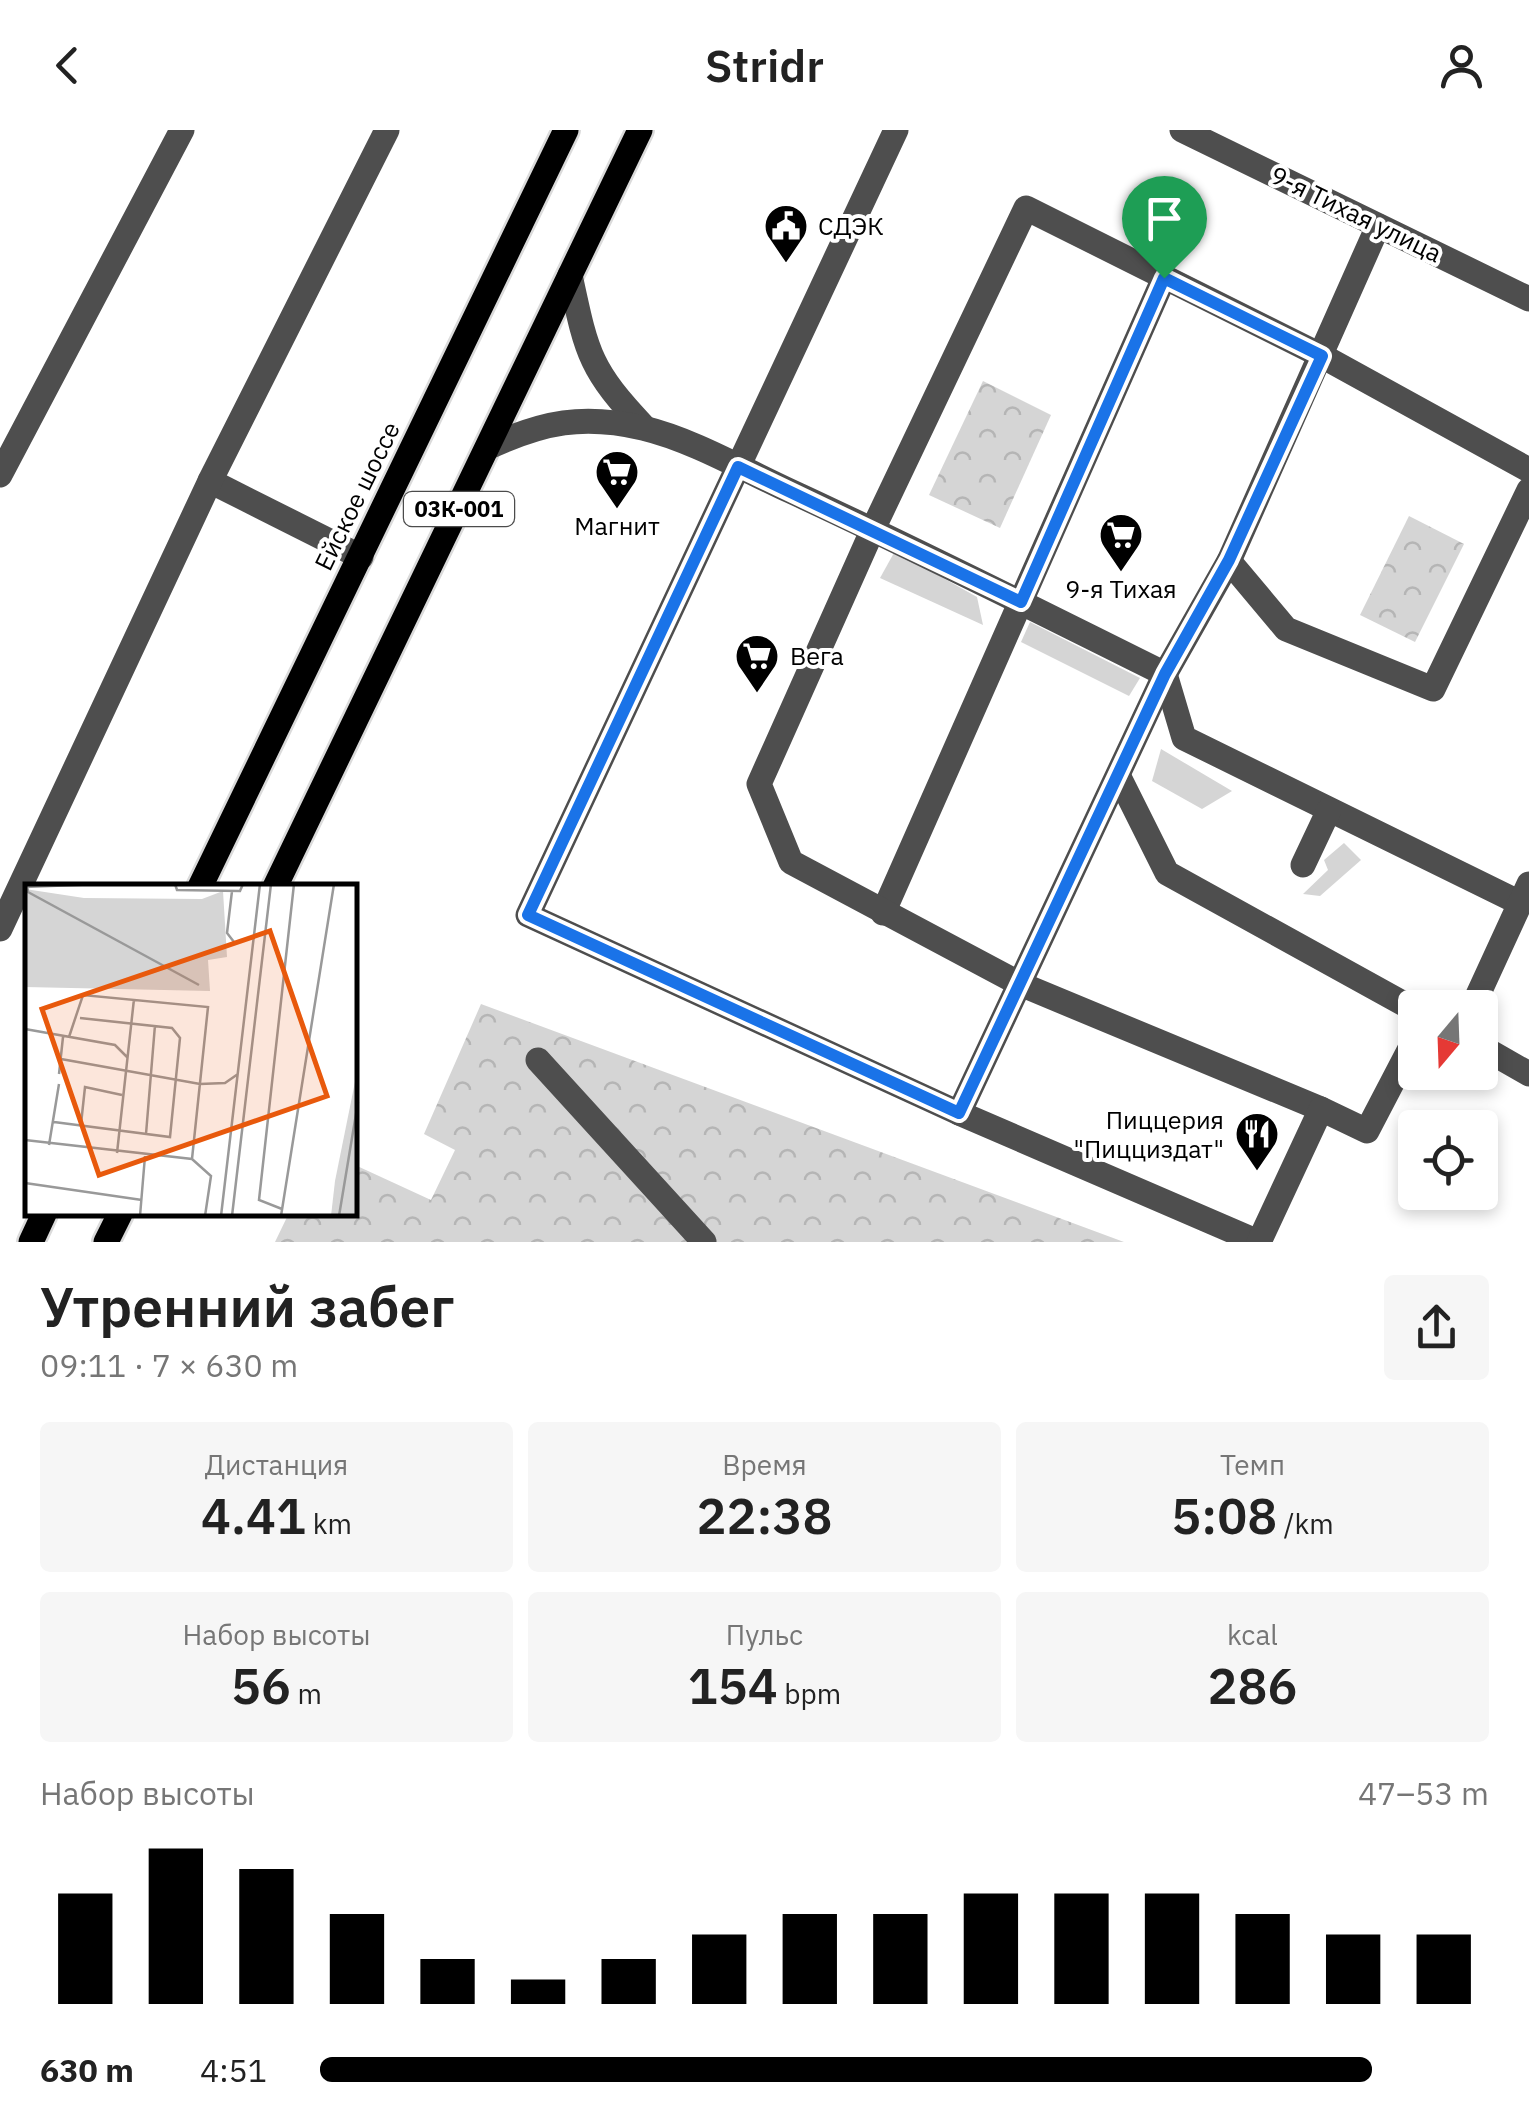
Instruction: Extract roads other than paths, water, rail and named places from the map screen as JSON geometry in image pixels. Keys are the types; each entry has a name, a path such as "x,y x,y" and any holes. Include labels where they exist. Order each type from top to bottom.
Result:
{"main road":[{"name":"Ейское шоссе","path":"201,884 566,130"},
{"name":"03К-001","path":"276,884 640,130"},
{"path":"31,1242 43,1217"},
{"path":"106,1242 118,1217"}],"street":[{"path":"0,475 182,130"},
{"path":"0,928 210,481 387,130"},
{"path":"896,130 528,915 959,1113 1258,1242 1321,1109"},
{"name":"9-я Тихая улица","path":"1182,130 1219,137 1378,226 1529,298"},
{"path":"1398,1072 1367,1131 1020,984 790,862 759,784 873,529 1026,208 1322,356 1529,470"},
{"path":"959,1113 1165,674 1229,560 1378,226"},
{"path":"570,276 586,348 602,383 645,428"},
{"path":"884,914 1164,278"},
{"path":"489,447 538,425 584,421 645,428 873,529 1165,674 1184,738 1329,810 1524,894 1480,990"},
{"path":"210,481 361,557"},
{"path":"1229,560 1286,629 1433,689 1529,490"},
{"path":"1119,777 1167,874 1398,1001"},
{"path":"1302,866 1329,810"},
{"path":"1498,1056 1529,1074"},
{"path":"538,1060 704,1242"}],"place":[{"name":"СДЭК","path":"786,264"},
{"name":"Магнит","path":"617,510"},
{"name":"9-я Тихая","path":"1121,573"},
{"name":"Вега","path":"757,694"},
{"name":"Пиццерия \"Пицциздат\"","path":"1257,1172"}]}
